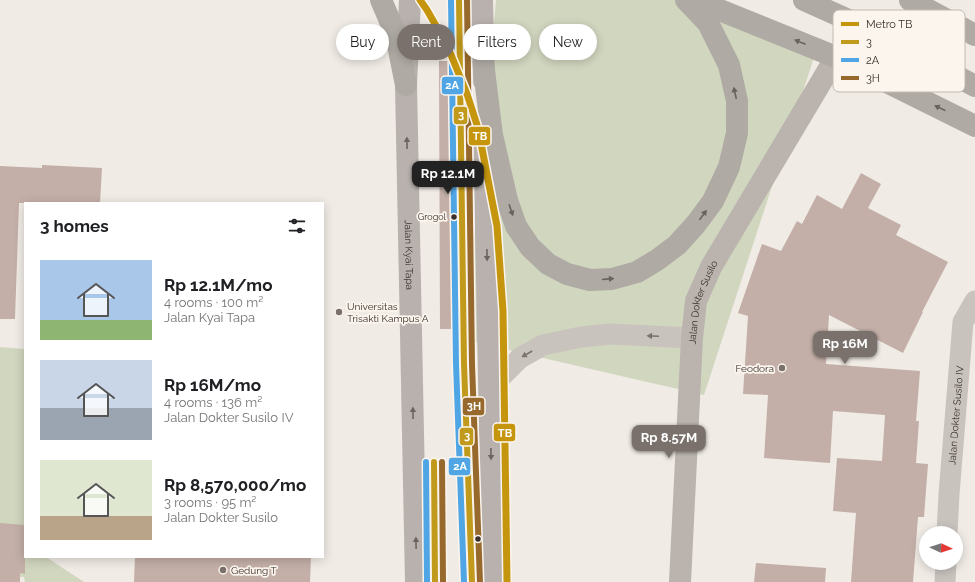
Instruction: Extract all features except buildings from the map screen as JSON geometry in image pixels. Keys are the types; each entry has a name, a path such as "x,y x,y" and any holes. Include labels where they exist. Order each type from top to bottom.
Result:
{"highway":[{"path":"381,0 396,35 406,85"},
{"path":"483,62 492,135 499,170 516,226 530,248 548,264 568,274 590,280 612,279 637,272 657,260 677,244 696,224 713,201 729,167 737,132 737,101 729,65 708,23 686,0"},
{"path":"695,0 719,6 833,56"},
{"path":"804,0 833,13"},
{"path":"910,0 929,10"},
{"path":"965,30 975,35"},
{"path":"965,81 975,86"},
{"path":"907,92 975,126"}],"main road":[{"name":"Jalan Kyai Tapa","path":"410,0 406,85 416,582"},
{"path":"482,0 493,582"}],"street":[{"name":"Jalan Dokter Susilo","path":"680,582 692,338 696,301 711,267 833,62"},
{"name":"Jalan Dokter Susilo IV","path":"947,526 950,486 969,325 975,301"},
{"path":"490,389 520,358 543,345 581,337 610,334 692,338"},
{"path":"944,582 945,570"}],"green space":[{"path":"496,0 713,0 817,48 704,395 465,340 491,60 531,60 531,24 494,24"},
{"path":"0,347 24,349 24,558 48,558 84,582 25,582 24,577 0,575"}],"metro line":[{"name":"TB","path":"420,0 447,45 467,94 478,128 497,226 503,311 507,582"}],"transit line":[{"name":"2A","path":"451,0 456,364 464,582"},
{"name":"3","path":"459,0 464,364 472,582"},
{"name":"3H","path":"467,0 472,364 480,582"},
{"name":"2A","path":"426,462 427,582"},
{"name":"3","path":"434,462 435,582"},
{"name":"3H","path":"442,462 443,582"}],"place":[{"name":"Grogol","path":"454,217"},
{"name":"Universitas Trisakti Kampus A","path":"339,312"},
{"name":"Feodora","path":"782,368"},
{"name":"Gedung T","path":"223,570"}]}
